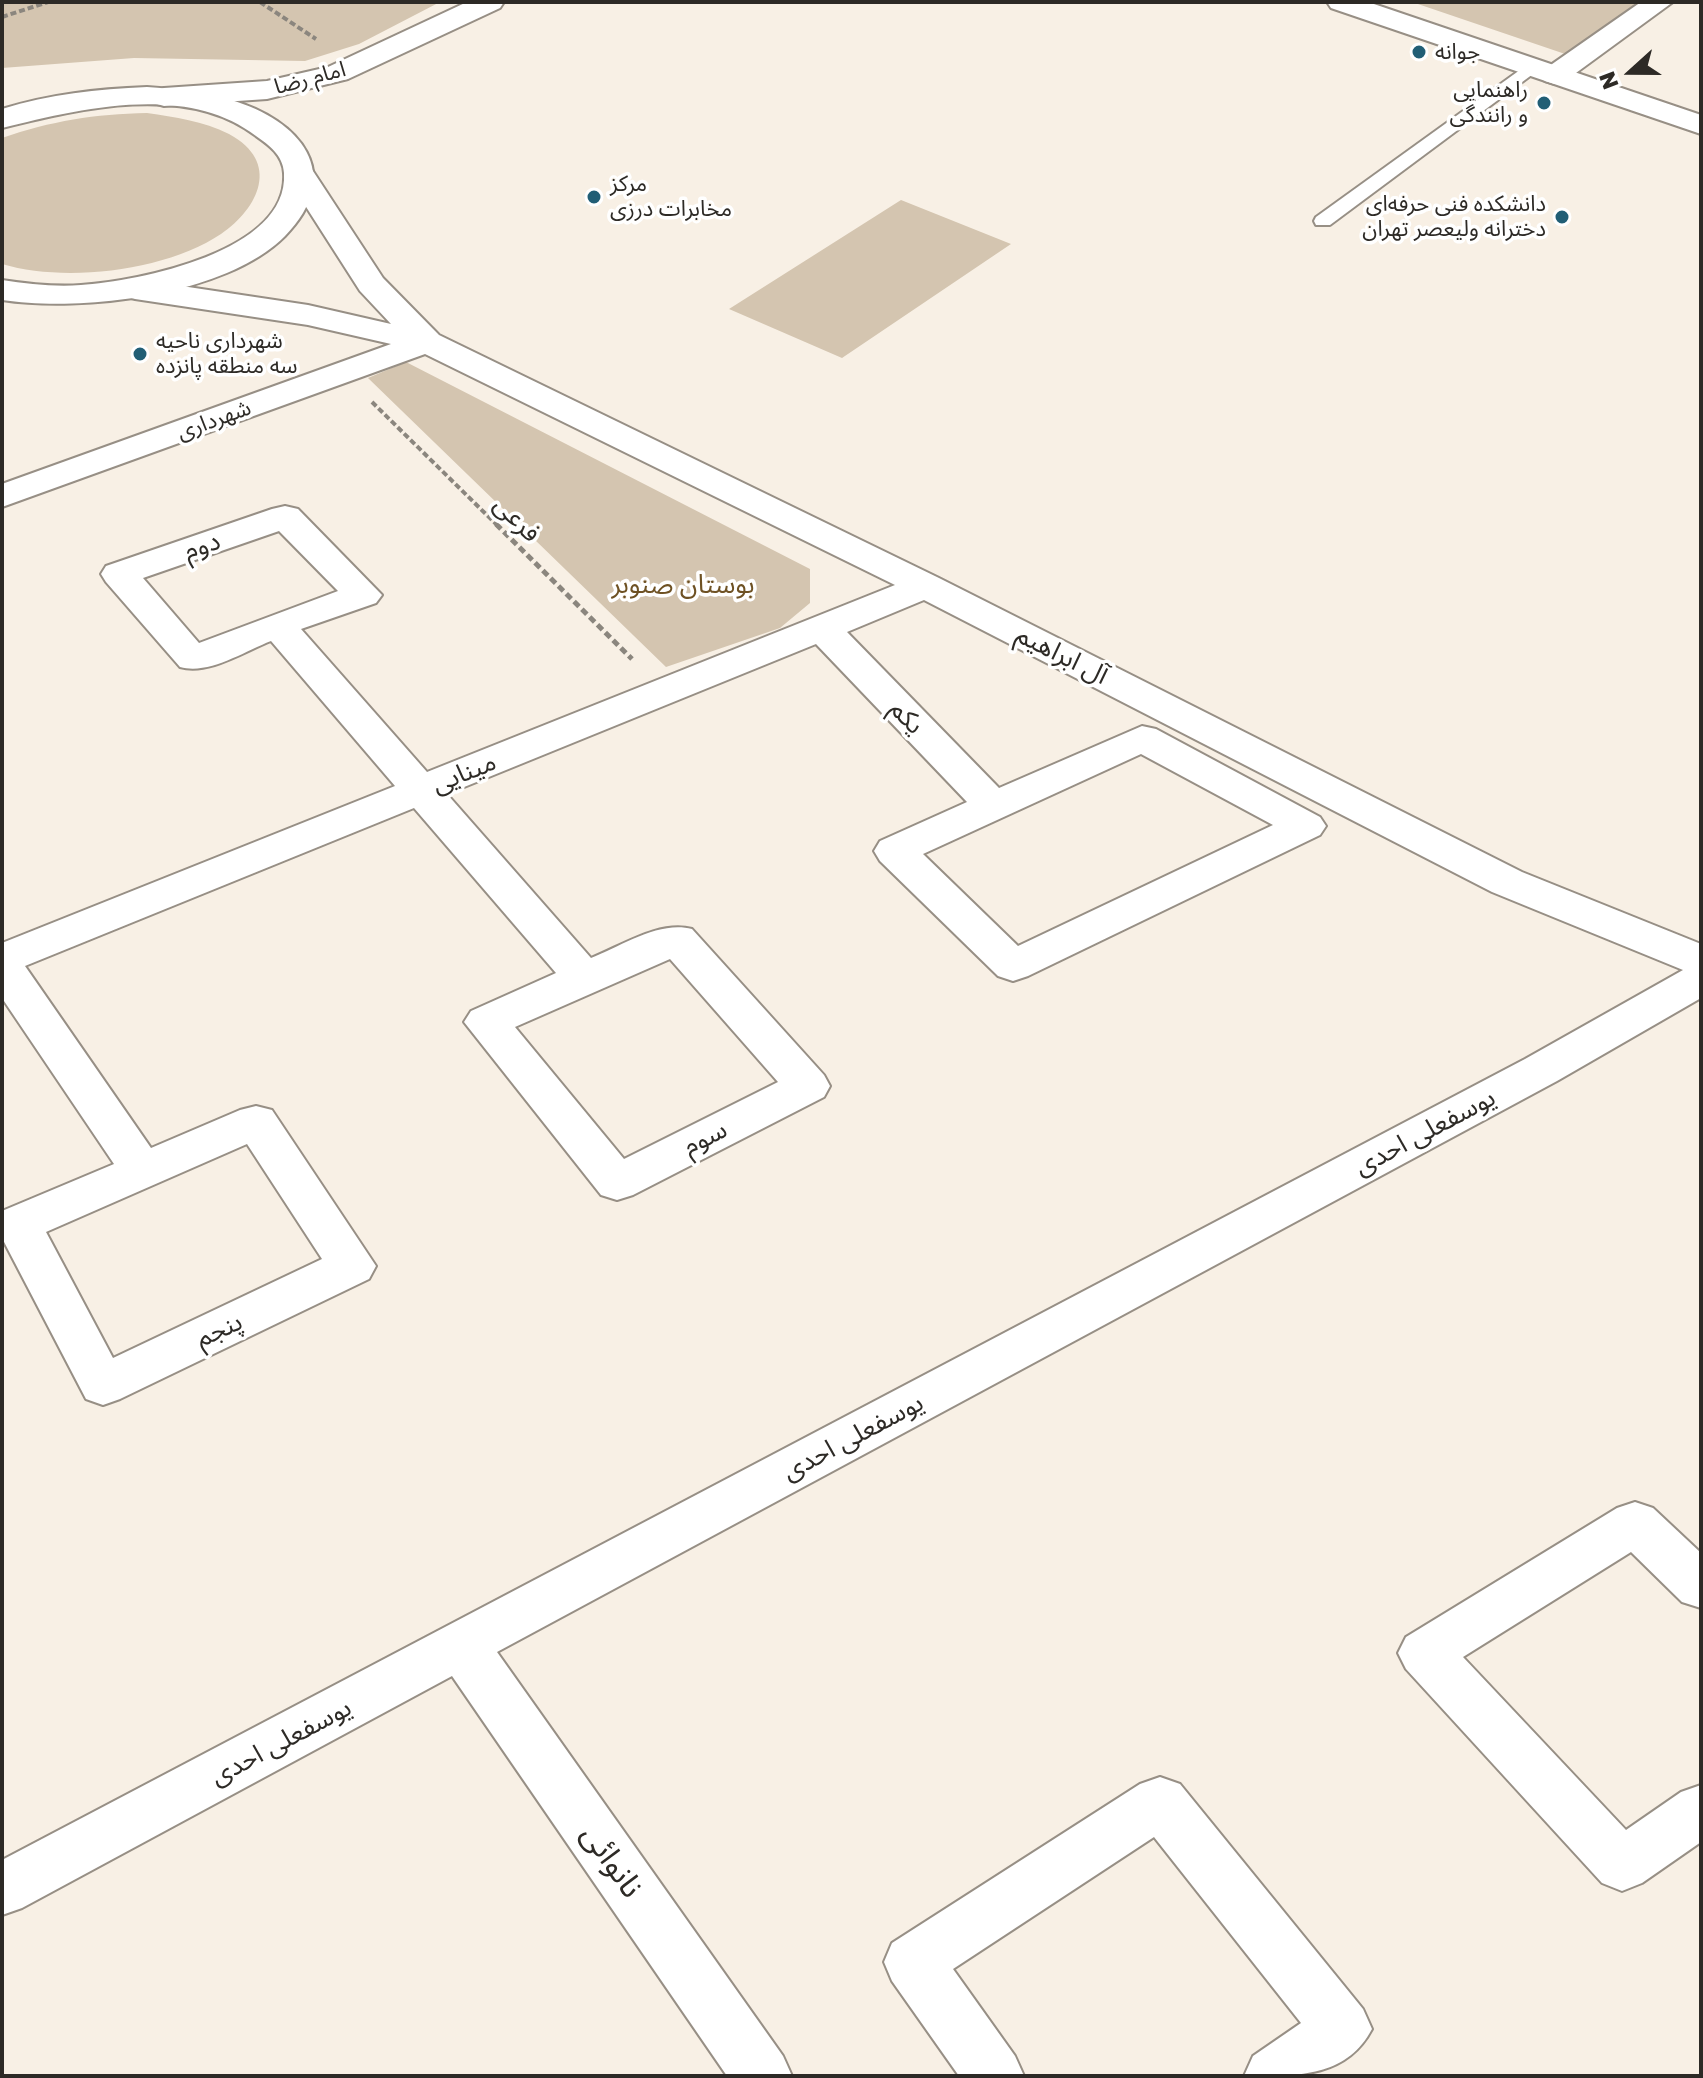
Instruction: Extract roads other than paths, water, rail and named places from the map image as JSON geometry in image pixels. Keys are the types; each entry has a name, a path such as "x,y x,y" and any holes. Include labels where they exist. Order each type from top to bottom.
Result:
{"street":[{"name":"امام رضا","path":"164,97 267,90 338,73 490,2"},
{"path":"1341,2 1701,125"},
{"path":"1543,71 1659,2"},
{"path":"16,87 115,97"},
{"path":"2,119 65,102 115,97 164,97 207,104 244,115 273,131 292,151 300,174 371,284 427,342"},
{"path":"2,311 79,295 135,289 191,275 239,254 274,229 281,220 295,201 300,174"},
{"path":"135,289 308,315 427,342"},
{"path":"2,290 25,294 79,295"},
{"name":"شهرداری","path":"2,496 427,342"},
{"name":"آل ابراهیم","path":"427,342 926,586 1507,882 1701,961"},
{"name":"دوم","path":"285,517 363,595 277,625 193,659 119,574 285,517"},
{"name":"مینایی","path":"2,962 926,586"},
{"path":"277,625 584,978"},
{"name":"یکم","path":"822,628 993,806"},
{"path":"1142,738 1306,826 1013,966 895,851 993,806 1142,738"},
{"name":"سوم","path":"677,939 808,1086 617,1183 486,1022 584,978 677,939"},
{"path":"2,962 142,1170"},
{"name":"یوسفعلی احدی","path":"2,1889 1541,1070 1701,979"},
{"name":"پنجم","path":"256,1122 352,1266 103,1385 18,1224 142,1170 256,1122"},
{"path":"1701,1586 1635,1523 1425,1653 1622,1865 1701,1810"},
{"name":"نانوائی","path":"462,1646 762,2076"},
{"path":"994,2076 913,1962 1160,1802 1342,2029 1274,2076"}],"lane":[{"path":"1323,221 1543,71"}],"place":[{"name":"جوانه","path":"1419,52"},
{"name":"راهنمایی و رانندگی","path":"1544,103"},
{"name":"مرکز مخابرات درزی","path":"594,197"},
{"name":"دانشکده فنی حرفه‌ای دخترانه ولیعصر تهران","path":"1562,217"},
{"name":"شهرداری ناحیه سه منطقه پانزده","path":"140,354"}],"park label":[{"name":"بوستان صنوبر","path":"683,585"}]}
